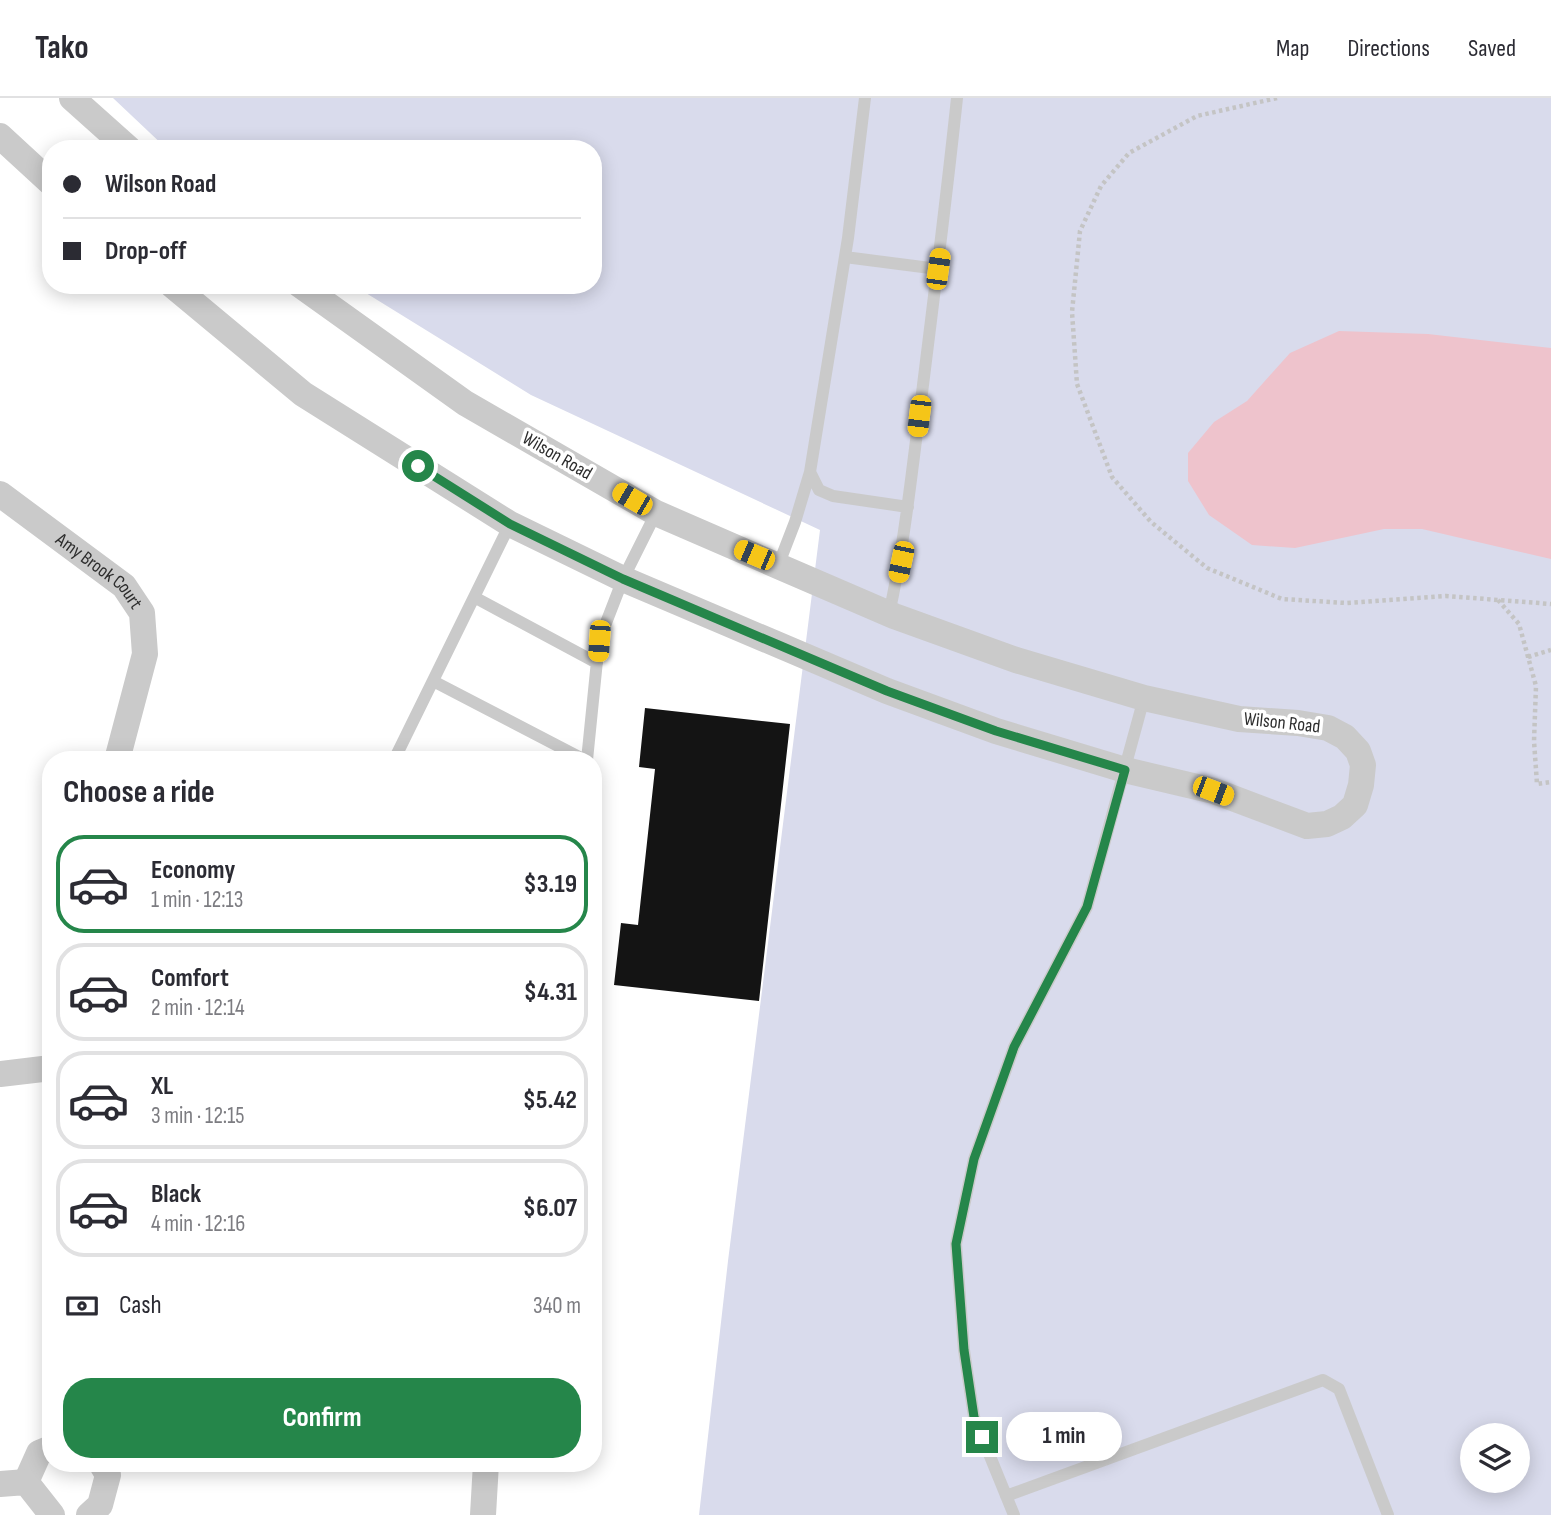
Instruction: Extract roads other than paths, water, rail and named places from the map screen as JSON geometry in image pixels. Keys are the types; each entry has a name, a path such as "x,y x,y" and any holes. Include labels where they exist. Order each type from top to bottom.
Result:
{"street":[{"path":"72,98 119,140"},
{"path":"0,136 42,175"},
{"name":"Wilson Road","path":"183,294 303,394 510,524 623,579 887,691 996,731 1125,770 1213,791 1307,825 1327,824 1342,817 1354,805 1361,785 1363,765 1358,751 1345,737 1328,728 1239,719 1144,698 1016,660 890,614 656,513 465,403 313,294"},
{"name":"Amy Brook Court","path":"0,494 124,586 142,612 145,654 119,751"},
{"path":"0,1074 42,1069"},
{"path":"42,1452 13,1483 52,1515"},
{"path":"89,1515 100,1505 108,1475 106,1472"},
{"path":"483,1515 485,1472"}],"lane":[{"path":"778,566 810,472 845,257 865,98"},
{"path":"890,614 901,562 957,98"},
{"path":"845,257 938,269"},
{"path":"810,472 819,490 833,496 908,507"},
{"path":"587,751 599,641 623,579 656,513"},
{"path":"398,751 510,524"},
{"path":"474,597 597,663"},
{"path":"433,681 569,751"},
{"path":"1014,1515 974,1417 964,1350 956,1244 974,1159 1014,1047 1087,907 1144,698"},
{"path":"1006,1496 1323,1380 1339,1389 1388,1515"}]}
